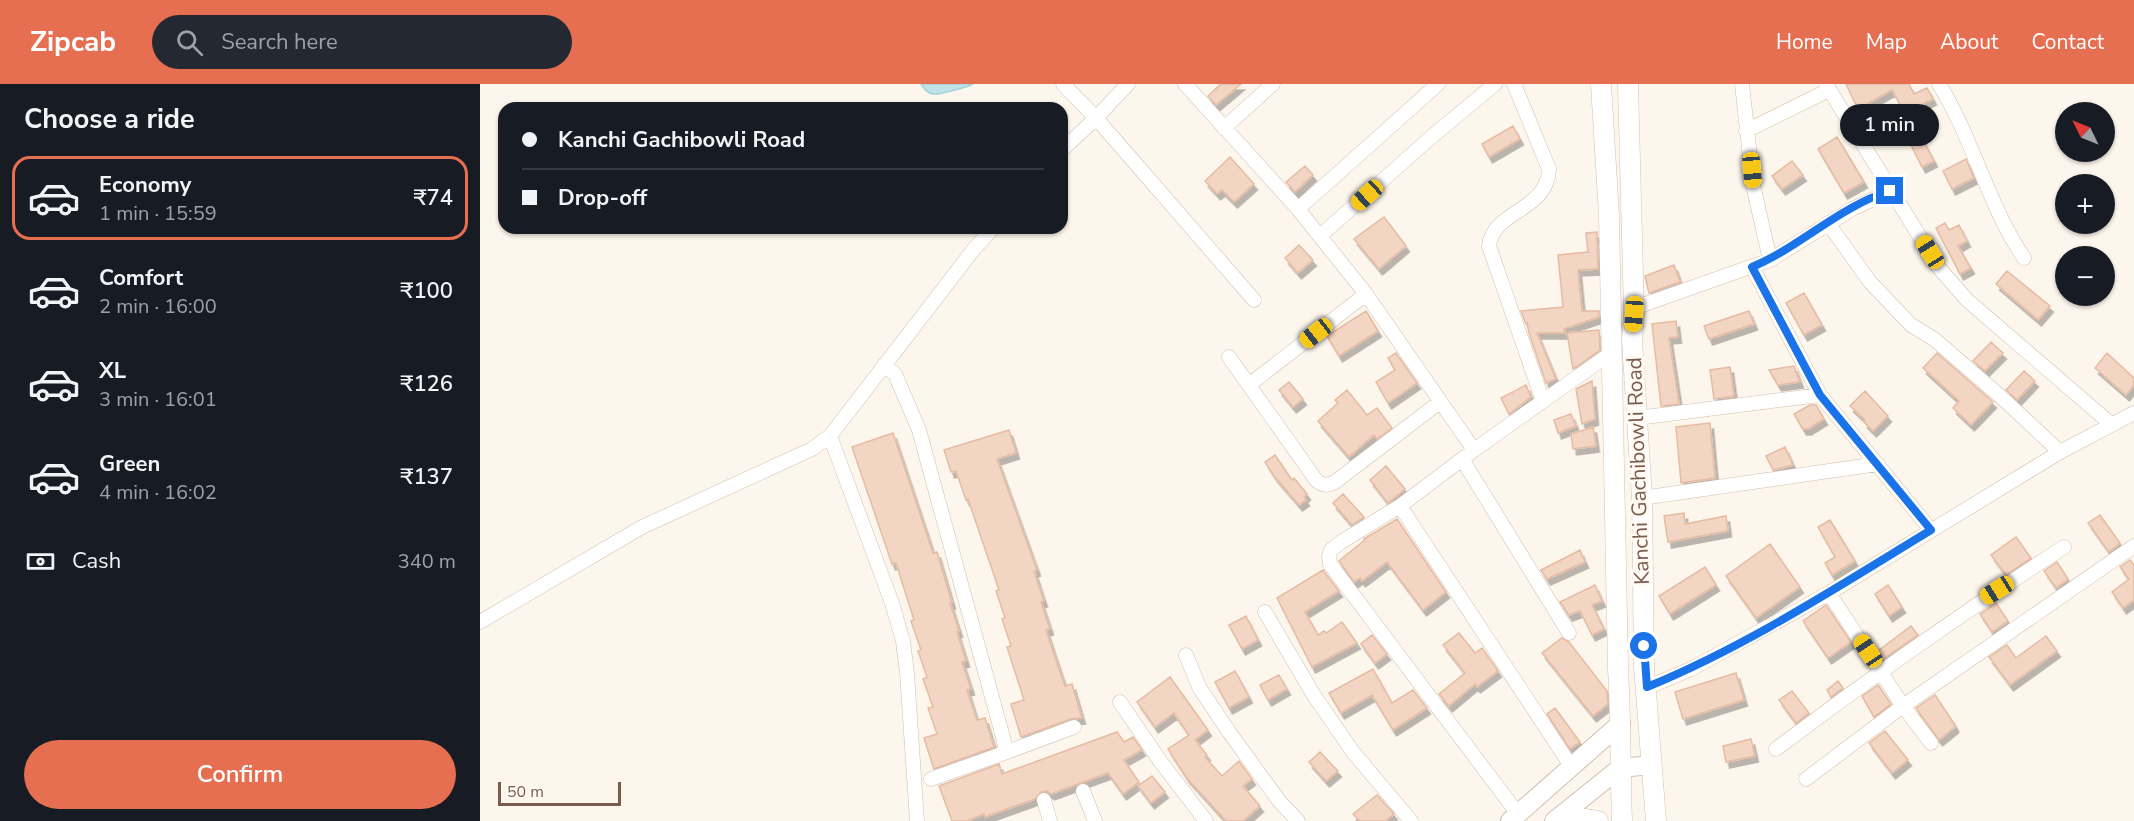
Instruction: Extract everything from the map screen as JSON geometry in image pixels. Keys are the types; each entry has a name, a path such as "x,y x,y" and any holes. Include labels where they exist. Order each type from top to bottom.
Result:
{"main road":[{"name":"Kanchi Gachibowli Road","path":"1601,84 1609,215 1622,821"},
{"name":"Kanchi Gachibowli Road","path":"1628,84 1634,308 1632,339 1642,498 1644,667 1656,821"},
{"path":"1618,668 1644,667"},
{"path":"1556,821 1577,818 1598,821"}],"street":[{"path":"1063,84 1096,118 1254,300"},
{"path":"1068,144 1128,84"},
{"path":"1185,84 1298,209 1366,294 1474,450"},
{"path":"1224,128 1273,84"},
{"path":"1320,236 1495,84"},
{"path":"1514,84 1549,170 1549,182 1543,192 1497,227 1490,235 1489,246 1543,401"},
{"path":"1742,84 1753,185 1770,260"},
{"path":"1940,84 1952,105 2008,236 2024,258"},
{"path":"1298,209 1435,85"},
{"path":"1746,131 1828,87 1939,268 1967,300 2111,424"},
{"path":"1634,308 1770,260 1852,208 1890,191"},
{"path":"1828,223 1870,282 1911,325 1935,339 2060,452"},
{"path":"480,622 642,527 812,449 830,436 988,234"},
{"path":"1752,267 1820,395 1931,530"},
{"path":"1249,385 1366,294"},
{"path":"1611,353 1474,450 1400,506 1331,550 1329,557 1330,564 1514,818 1621,723"},
{"path":"1229,357 1316,480 1322,485 1328,486 1440,402"},
{"path":"885,365 895,374 920,430 1007,752"},
{"path":"1637,418 1820,395"},
{"path":"1647,687 1691,669 1829,593 2060,452 2111,424 2133,415"},
{"path":"830,436 892,603 903,641 917,821"},
{"path":"1462,459 1569,633"},
{"path":"1642,498 1878,464"},
{"path":"1400,506 1571,766"},
{"path":"1806,779 1903,706 2134,546"},
{"path":"1776,749 1881,670 2064,547"},
{"path":"1829,593 1930,743"},
{"path":"1265,612 1313,694 1353,752 1411,821"},
{"path":"1186,655 1199,687 1229,732 1280,802 1298,821"},
{"path":"1120,702 1160,761 1206,821"},
{"path":"932,779 1074,727"},
{"path":"1556,821 1620,768 1651,765"},
{"path":"1083,791 1095,821"},
{"path":"1044,800 1050,821"}],"water":[{"path":"921,84 973,84 933,94 926,91"}],"building":[{"path":"1221,84 1241,84 1216,105 1208,96"},
{"path":"1846,84 1909,84 1914,94 1927,88 1933,99 1905,114 1892,90 1858,109"},
{"path":"1912,119 1934,161 1922,167 1901,125"},
{"path":"1513,126 1520,139 1489,157 1482,144"},
{"path":"1837,137 1864,182 1844,193 1818,149"},
{"path":"1230,157 1254,184 1234,202 1222,190 1217,194 1205,181"},
{"path":"1966,159 1974,178 1952,189 1943,171"},
{"path":"1792,161 1803,175 1782,189 1772,176"},
{"path":"1305,166 1313,175 1295,192 1286,182"},
{"path":"1384,217 1406,246 1379,269 1354,239"},
{"path":"1945,223 1949,230 1959,225 1967,241 1958,246 1971,268 1960,274 1936,228"},
{"path":"1597,232 1598,269 1578,270 1582,311 1599,311 1599,317 1564,329 1565,333 1537,333 1556,379 1546,383 1521,311 1563,307 1558,255 1588,252 1586,233"},
{"path":"1299,245 1313,260 1298,273 1285,258"},
{"path":"1674,265 1680,282 1649,293 1645,276"},
{"path":"2007,271 2050,306 2038,320 1996,284"},
{"path":"1804,293 1822,325 1804,335 1786,303"},
{"path":"1366,311 1378,331 1339,356 1327,336"},
{"path":"1749,311 1754,324 1709,339 1704,326"},
{"path":"1676,321 1678,337 1669,338 1679,404 1661,406 1652,324"},
{"path":"1599,330 1600,350 1573,369 1567,333"},
{"path":"1991,342 2003,353 1985,371 1973,361"},
{"path":"1396,353 1417,383 1388,403 1376,382 1395,370 1388,358"},
{"path":"1937,353 1993,402 1971,425 1953,408 1959,401 1923,368"},
{"path":"2107,353 2134,378 2134,385 2126,395 2095,368"},
{"path":"1794,366 1800,382 1778,385 1769,370"},
{"path":"1730,367 1734,396 1714,399 1710,370"},
{"path":"2024,371 2035,381 2017,400 2006,390"},
{"path":"1592,381 1595,419 1582,424 1576,389"},
{"path":"1289,382 1303,399 1293,407 1279,390"},
{"path":"1526,385 1531,397 1509,414 1501,398"},
{"path":"1347,390 1367,415 1377,408 1392,428 1377,439 1374,435 1349,457 1318,421 1338,403 1335,400"},
{"path":"1865,391 1888,416 1873,431 1850,406"},
{"path":"1810,405 1816,405 1824,419 1808,429 1803,429 1794,414"},
{"path":"1571,414 1576,426 1558,433 1554,420"},
{"path":"1710,423 1715,478 1681,483 1676,427"},
{"path":"1593,427 1596,446 1573,449 1571,434"},
{"path":"1009,430 1016,453 997,459 1037,570 1034,571 1050,629 1046,630 1065,686 1072,684 1082,718 1071,719 1021,737 1011,704 1024,700 1007,647 1011,646 996,591 999,590 968,499 966,500 956,471 951,472 944,450"},
{"path":"893,433 933,553 937,552 952,603 950,603 966,661 962,662 971,689 967,690 977,720 985,718 994,747 934,769 924,738 937,734 928,708 933,707 923,679 927,677 911,621 914,620 896,563 892,564 852,447"},
{"path":"1785,447 1793,465 1773,470 1766,456"},
{"path":"1275,455 1292,480 1294,478 1307,494 1304,497 1306,500 1299,505 1265,462"},
{"path":"1386,466 1405,489 1388,503 1370,480"},
{"path":"1343,494 1364,517 1352,525 1333,503"},
{"path":"1684,513 1685,524 1726,516 1728,531 1668,542 1664,516"},
{"path":"2100,515 2120,543 2109,552 2088,523"},
{"path":"1397,519 1446,592 1423,610 1387,562 1362,581 1360,578 1354,582 1339,561 1364,539"},
{"path":"1830,520 1855,561 1832,575 1825,563 1835,557 1818,527"},
{"path":"2016,537 2031,558 2006,575 1991,555"},
{"path":"1770,544 1800,587 1756,618 1726,576"},
{"path":"1580,550 1585,562 1547,579 1541,570"},
{"path":"2130,560 2134,565 2134,600 2123,608 2112,592 2129,579 2120,567"},
{"path":"2057,562 2068,579 2056,588 2044,571"},
{"path":"1705,567 1716,585 1670,614 1659,596"},
{"path":"1323,570 1339,591 1305,612 1318,635 1324,631 1326,633 1342,622 1357,643 1312,667 1277,598"},
{"path":"1595,585 1602,601 1592,605 1604,629 1592,635 1580,611 1569,615 1560,602"},
{"path":"1888,585 1902,607 1889,616 1875,594"},
{"path":"1996,603 2008,621 1992,632 1980,614"},
{"path":"1826,605 1851,642 1828,658 1803,621"},
{"path":"1246,616 1258,640 1242,649 1229,625"},
{"path":"1911,626 1918,635 1883,659 1878,651"},
{"path":"1459,633 1475,653 1482,648 1498,671 1477,687 1475,684 1449,706 1439,694 1465,673 1443,645"},
{"path":"1372,635 1387,654 1375,663 1361,644"},
{"path":"2046,636 2057,651 2010,685 1989,657 2007,645 2016,658"},
{"path":"1562,638 1569,642 1607,691 1608,704 1593,716 1542,653"},
{"path":"1373,669 1392,703 1413,690 1427,708 1393,730 1372,695 1341,713 1329,693"},
{"path":"1235,671 1249,697 1229,708 1215,682"},
{"path":"1736,673 1744,700 1683,719 1675,692"},
{"path":"1279,675 1287,689 1268,700 1260,685"},
{"path":"1170,677 1208,730 1195,740 1207,755 1205,757 1222,776 1239,761 1252,779 1243,786 1260,806 1243,821 1226,821 1186,777 1168,749 1189,735 1174,713 1155,727 1137,702"},
{"path":"1838,681 1843,688 1831,697 1827,690"},
{"path":"1878,685 1891,704 1874,717 1862,696"},
{"path":"1792,691 1809,713 1796,723 1779,700"},
{"path":"1935,695 1955,725 1939,740 1916,708"},
{"path":"1555,708 1580,742 1570,749 1547,714"},
{"path":"1885,731 1908,760 1892,773 1869,743"},
{"path":"1117,732 1124,742 1133,737 1142,750 1124,760 1139,782 1123,794 1108,773 1051,794 1047,791 1041,792 1035,799 985,817 984,814 967,821 952,821 939,786 999,764 1002,774"},
{"path":"1751,739 1755,756 1726,762 1723,746"},
{"path":"1320,752 1338,771 1326,781 1309,762"},
{"path":"1152,776 1165,792 1151,803 1138,786"},
{"path":"1377,795 1394,814 1385,821 1360,821 1353,814"}],"route":[{"path":"1644,646 1647,687 1691,669 1829,593 1931,530 1820,395 1752,267 1770,260 1852,208 1890,191"}]}
